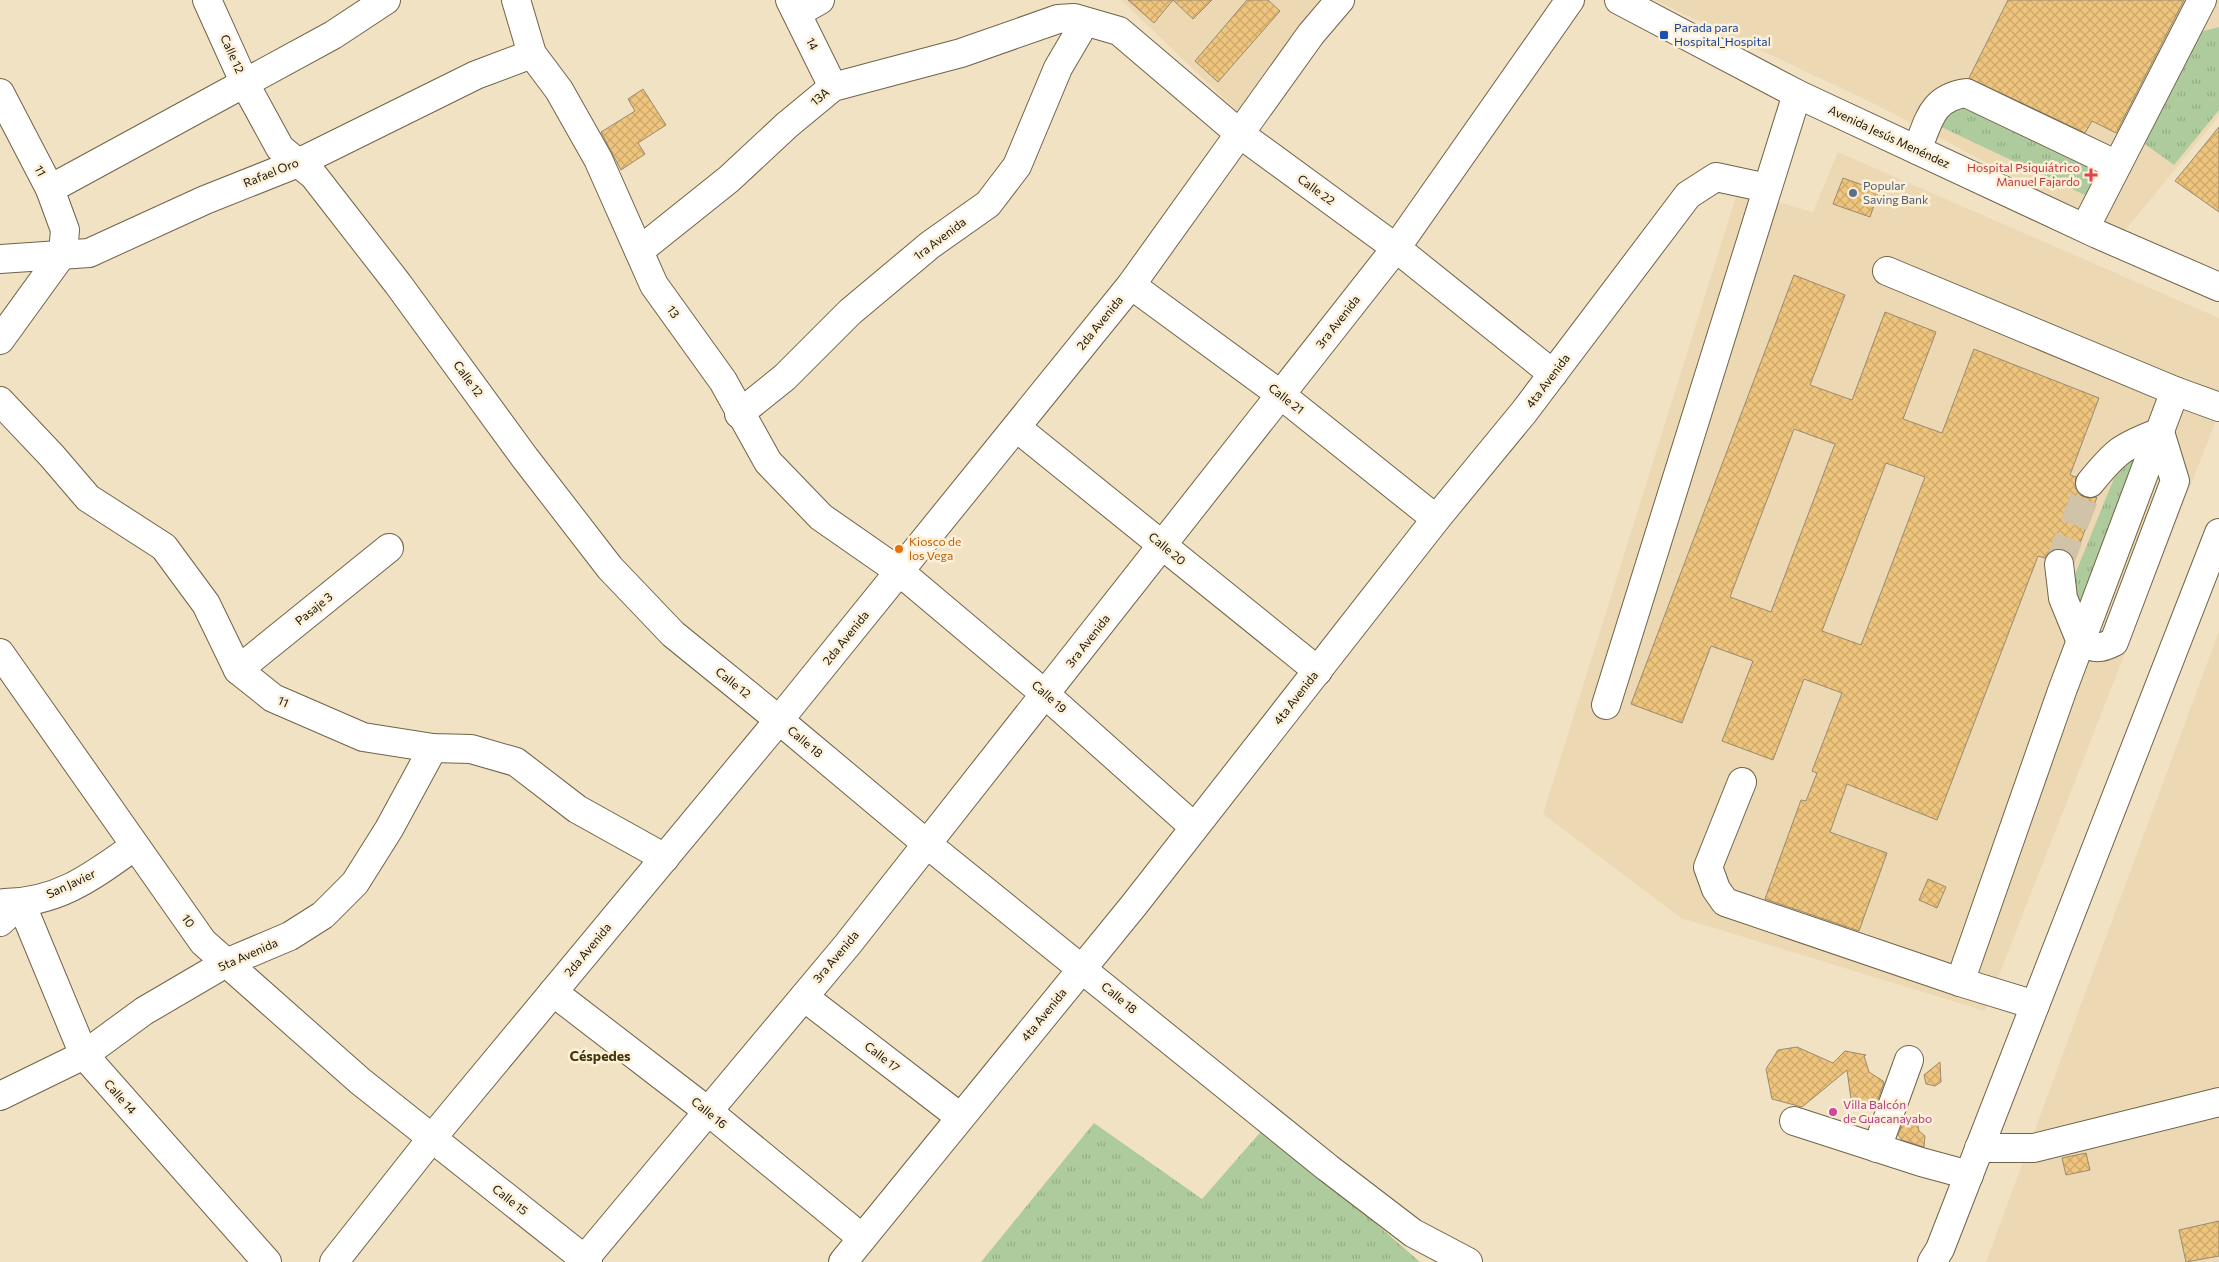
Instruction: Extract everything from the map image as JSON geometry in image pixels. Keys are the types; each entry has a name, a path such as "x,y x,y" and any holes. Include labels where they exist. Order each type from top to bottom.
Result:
{"street":[{"name":"Calle 12","path":"207,0 245,84 280,148 314,176 398,284 525,458 610,568 673,634 779,720"},
{"path":"50,189 333,35 386,0"},
{"name":"13","path":"516,0 532,54 559,90 598,159 654,285 723,381 768,462 820,517 900,572"},
{"path":"794,7 820,0"},
{"name":"2da Avenida","path":"334,1262 432,1138 779,720 1131,285 1311,34 1340,0"},
{"name":"3ra Avenida","path":"585,1261 927,844 1396,248 1570,0"},
{"name":"Avenida Jesús Menéndez","path":"1619,0 1797,94 2085,228 2219,287"},
{"path":"2085,228 2202,0"},
{"name":"14","path":"794,7 833,87"},
{"name":"Calle 22","path":"1080,13 1119,32 1240,134 1396,248 1553,374"},
{"name":"13A","path":"639,251 729,179 787,125 833,87 961,52 1080,13"},
{"name":"1ra Avenida","path":"740,414 785,377 850,312 915,257 988,204 1017,166 1080,13"},
{"name":"Rafael Oro","path":"0,258 62,253 89,253 204,200 298,162 476,75 532,54"},
{"path":"1917,150 1935,107 1944,99 1966,92 2117,166"},
{"name":"11","path":"0,93 50,189 65,230 62,253"},
{"path":"1606,705 1797,94"},
{"name":"4ta Avenida","path":"843,1262 1082,969 1318,671 1436,519 1553,374 1688,195 1716,177 1767,188"},
{"path":"0,340 62,253"},
{"path":"1887,271 2219,407"},
{"name":"Calle 21","path":"1131,285 1281,395 1436,519"},
{"path":"1960,982 2081,642 2176,391"},
{"name":"11","path":"0,401 52,456 88,498 164,547 206,604 238,670 273,698 363,737 433,748 471,749 516,762 577,809 665,858"},
{"name":"Calle 20","path":"1016,428 1318,671"},
{"path":"2090,483 2112,455 2128,444 2160,432"},
{"path":"1932,1262 1940,1249 1969,1176 2219,533"},
{"name":"Pasaje 3","path":"238,670 389,548"},
{"path":"2059,564 2063,598 2081,642"},
{"name":"Calle 19","path":"900,572 1046,695 1194,826"},
{"name":"10","path":"0,653 203,942 360,1081 432,1138"},
{"name":"Calle 18","path":"779,720 927,844 1328,1168 1413,1233 1468,1262"},
{"name":"5ta Avenida","path":"0,1096 84,1055 144,1012 226,963 290,936 323,915 355,883 390,829 433,748"},
{"path":"1742,782 1708,867 1716,889 1725,902 1960,982 2035,1005"},
{"name":"San Javier","path":"10,903 53,896 90,879 135,846"},
{"path":"0,922 10,903"},
{"name":"Calle 14","path":"10,903 84,1055 267,1262"},
{"name":"Calle 16","path":"554,992 709,1112 862,1238"},
{"name":"Calle 17","path":"804,996 960,1117"},
{"path":"1877,1148 1909,1060"},
{"path":"1982,1140 2027,1131 2219,1082"},
{"path":"1982,1140 2034,1148 2219,1102"},
{"path":"1794,1121 1969,1176"},
{"name":"Calle 15","path":"432,1138 585,1261"}],"shaded area":[{"path":"1121,0 1326,0 1238,112"},
{"name":"Hospital Psiquiátrico Manuel Fajardo","path":"1654,0 2219,0 2219,116 2122,234 1879,106"},
{"path":"1838,152 2219,318 2219,413 1985,1011 1681,918 1543,814 1738,190 1813,212"},
{"path":"2219,631 2219,1262 1986,1262"}],"green space":[{"path":"2219,27 2219,110 2174,165 2142,142 2192,34"},
{"path":"1957,99 2093,168 2094,177 2087,196 1935,124"},
{"path":"2133,455 2137,460 2084,603 2077,603 2069,589 2121,461"},
{"path":"1094,1123 1202,1199 1265,1127 1420,1262 981,1262"}],"building":[{"path":"1128,0 1173,0 1154,23"},
{"path":"1173,0 1212,0 1193,19"},
{"path":"1247,0 1268,0 1280,11 1218,82 1195,61"},
{"path":"2008,0 2184,0 2116,133 2092,121 2085,133 1969,78"},
{"path":"643,89 666,125 638,143 645,154 621,170 601,132 635,111 628,99"},
{"path":"2219,127 2219,212 2175,181"},
{"path":"1843,178 1879,191 1870,217 1833,204"},
{"path":"1794,275 1845,295 1810,385 1852,400 1885,312 1936,332 1903,419 1942,433 1974,349 2099,398 2070,475 2076,477 2075,488 2080,495 2088,498 2097,497 2074,560 2066,550 2058,548 2049,552 2045,558 2038,556 1937,820 1847,784 1830,832 1887,853 1859,931 1765,899 1801,800 1806,801 1817,773 1812,771 1842,693 1804,679 1773,760 1722,741 1753,661 1711,646 1682,723 1631,704","holes":["1794,429 1835,444 1771,612 1730,597","1886,463 1925,477 1861,645 1822,631"]},
{"path":"1928,879 1946,887 1937,908 1919,900"},
{"path":"1797,1047 1833,1063 1845,1051 1866,1055 1864,1056 1869,1072 1884,1083 1874,1110 1859,1110 1851,1099 1847,1070 1802,1107 1772,1099 1766,1069 1778,1050"},
{"path":"1940,1062 1941,1082 1935,1086 1926,1084 1924,1075"},
{"path":"1905,1117 1917,1121 1919,1131 1925,1136 1924,1147 1902,1140 1898,1135"},
{"path":"2086,1153 2090,1170 2066,1175 2062,1158"},
{"path":"2219,1221 2219,1256 2186,1262 2179,1230"}],"tunnel":[{"path":"2059,564 2090,483"}],"place":[{"name":"Parada para Hospital_Hospital","path":"1664,35"},
{"name":"Hospital Psiquiátrico Manuel Fajardo","path":"2091,175"},
{"name":"Popular Saving Bank","path":"1853,193"},
{"name":"Kiosco de los Vega","path":"899,549"},
{"name":"Villa Balcón de Guacanayabo","path":"1833,1112"}],"district":[{"name":"Céspedes","path":"600,1056"}]}
